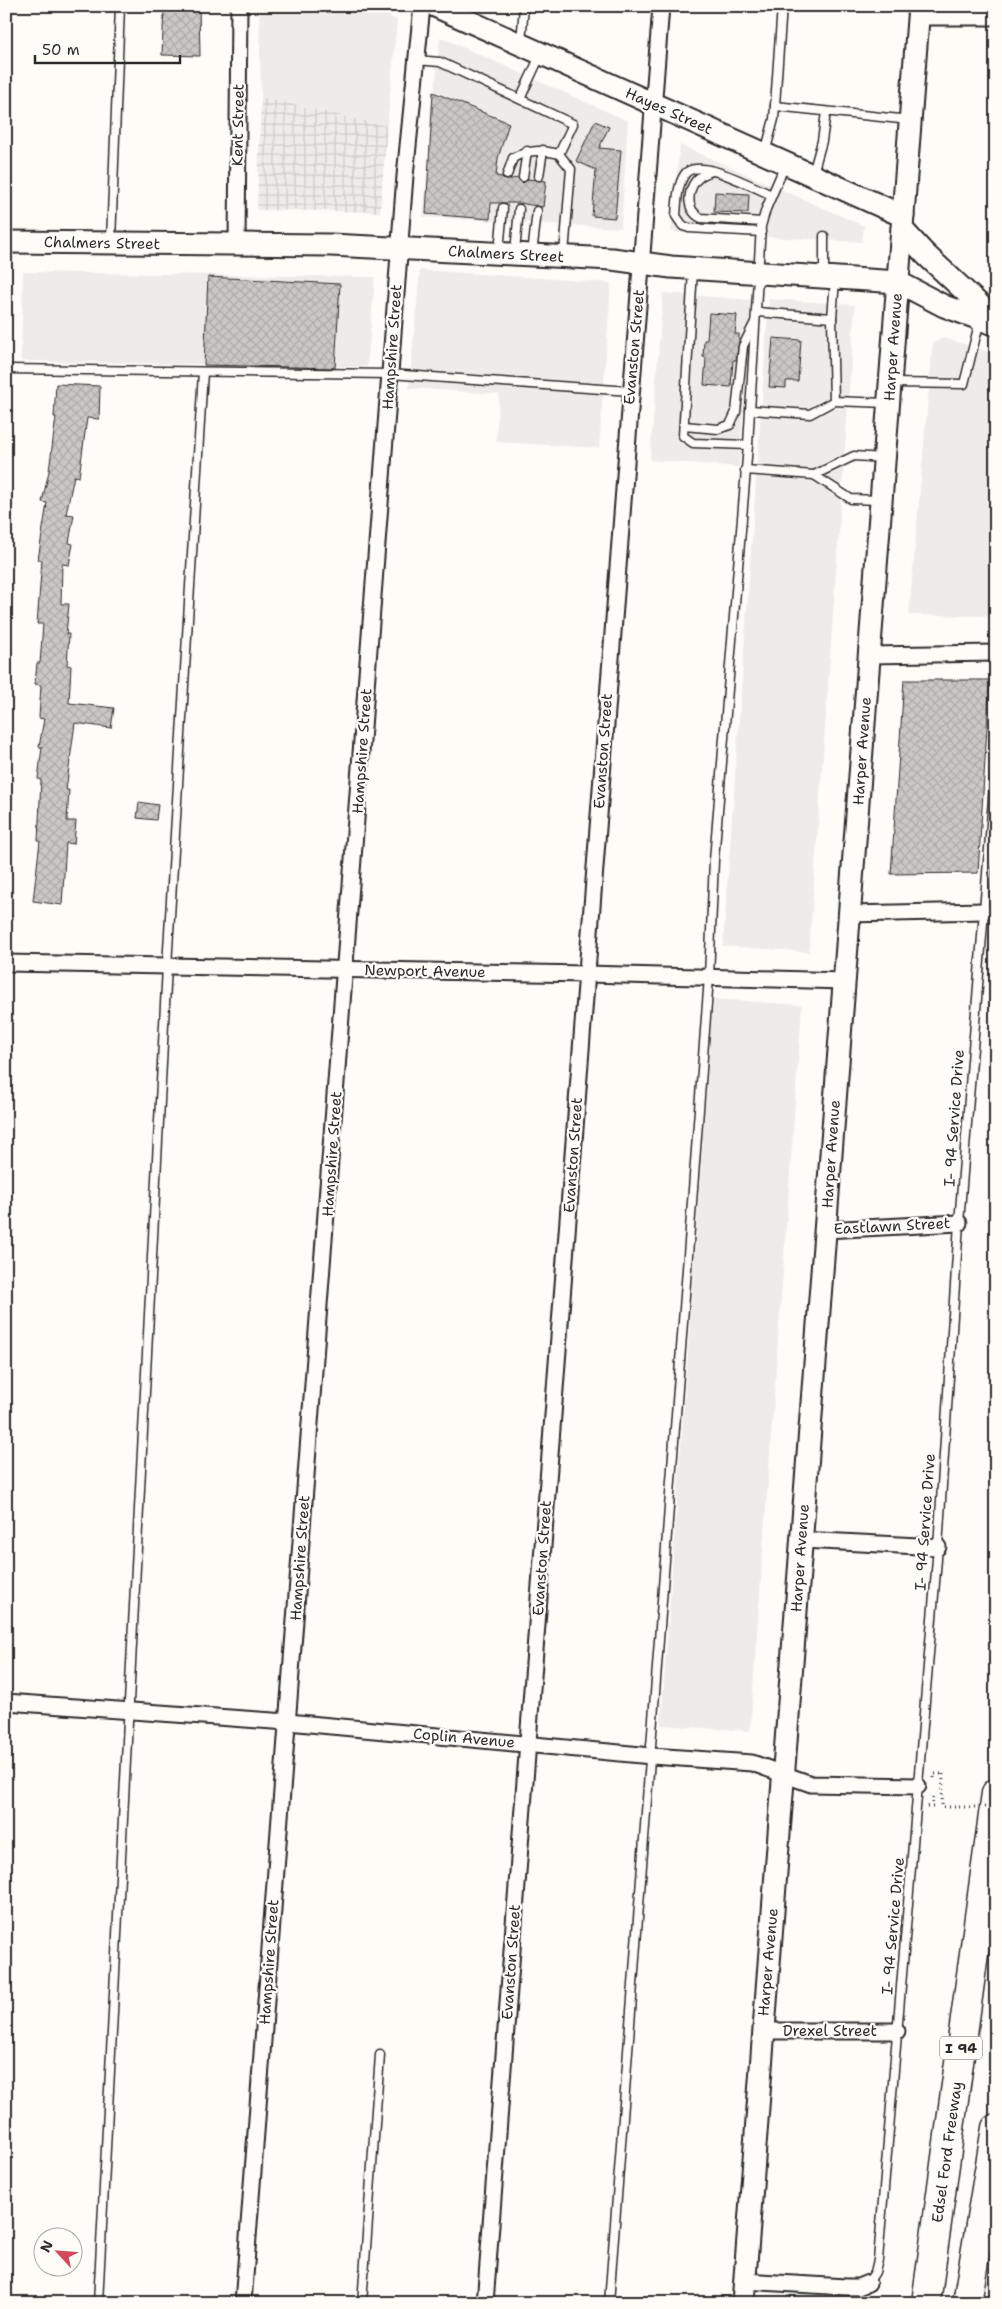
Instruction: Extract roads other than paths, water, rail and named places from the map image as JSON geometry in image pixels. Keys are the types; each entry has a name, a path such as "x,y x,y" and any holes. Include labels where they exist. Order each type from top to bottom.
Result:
{"highway":[{"name":"Edsel Ford Freeway","path":"926,2303 996,1793"},
{"path":"968,2303 996,2128"}],"main road":[{"name":"Hayes Street","path":"435,6 812,175 903,223 990,322"},
{"name":"Harper Avenue","path":"743,2303 762,2030 802,1540 919,12"},
{"name":"Chalmers Street","path":"6,242 331,245 400,248 564,256 693,268 898,282 944,306 990,322"}],"street":[{"name":"Kent Street","path":"237,244 239,6"},
{"name":"Hampshire Street","path":"243,2303 390,374 422,6"},
{"name":"Evanston Street","path":"485,2303 661,6"},
{"path":"919,12 996,17"},
{"path":"869,655 996,653"},
{"path":"849,914 984,911"},
{"name":"Newport Avenue","path":"6,963 844,981"},
{"name":"Eastlawn Street","path":"825,1230 959,1223"},
{"path":"802,1540 938,1547"},
{"name":"Coplin Avenue","path":"6,1702 288,1722 652,1756 752,1763 811,1784 918,1786"},
{"name":"Drexel Street","path":"762,2030 897,2031"},
{"path":"744,2280 846,2287 858,2287 868,2283"}],"lane":[{"path":"111,243 120,6"},
{"path":"521,45 524,6"},
{"path":"765,154 775,106 782,6"},
{"path":"520,99 541,54"},
{"path":"416,60 440,62 573,124 559,154"},
{"path":"775,106 910,120"},
{"path":"812,175 822,141 826,112"},
{"path":"539,176 543,150"},
{"path":"507,175 513,158 527,151 543,150 559,154 571,169 564,256"},
{"path":"523,177 527,151"},
{"path":"608,2303 652,1756 709,977 714,860 748,445 761,232 762,222 786,164"},
{"path":"761,232 689,228 678,221 676,216 679,186 684,174 692,168 705,167 772,195"},
{"path":"712,170 700,176 689,194 690,205 695,215 701,218 762,222"},
{"path":"503,208 515,254"},
{"path":"515,254 519,209"},
{"path":"515,254 537,211"},
{"path":"824,236 830,277 834,401"},
{"path":"693,268 684,436 693,443 748,445"},
{"path":"684,426 718,429 730,425 736,412 743,346 756,316"},
{"path":"756,316 832,318"},
{"path":"750,410 810,414 834,401 964,384 990,322"},
{"path":"6,369 390,374 630,391"},
{"path":"98,2303 167,966 204,372"},
{"path":"814,475 854,456 884,458"},
{"path":"745,470 814,475 851,499 881,500"},
{"name":"I- 94 Service Drive","path":"868,2283 875,2272 878,2260 918,1786 938,1547 959,1223 996,761"},
{"path":"362,2303 380,2055"}]}
